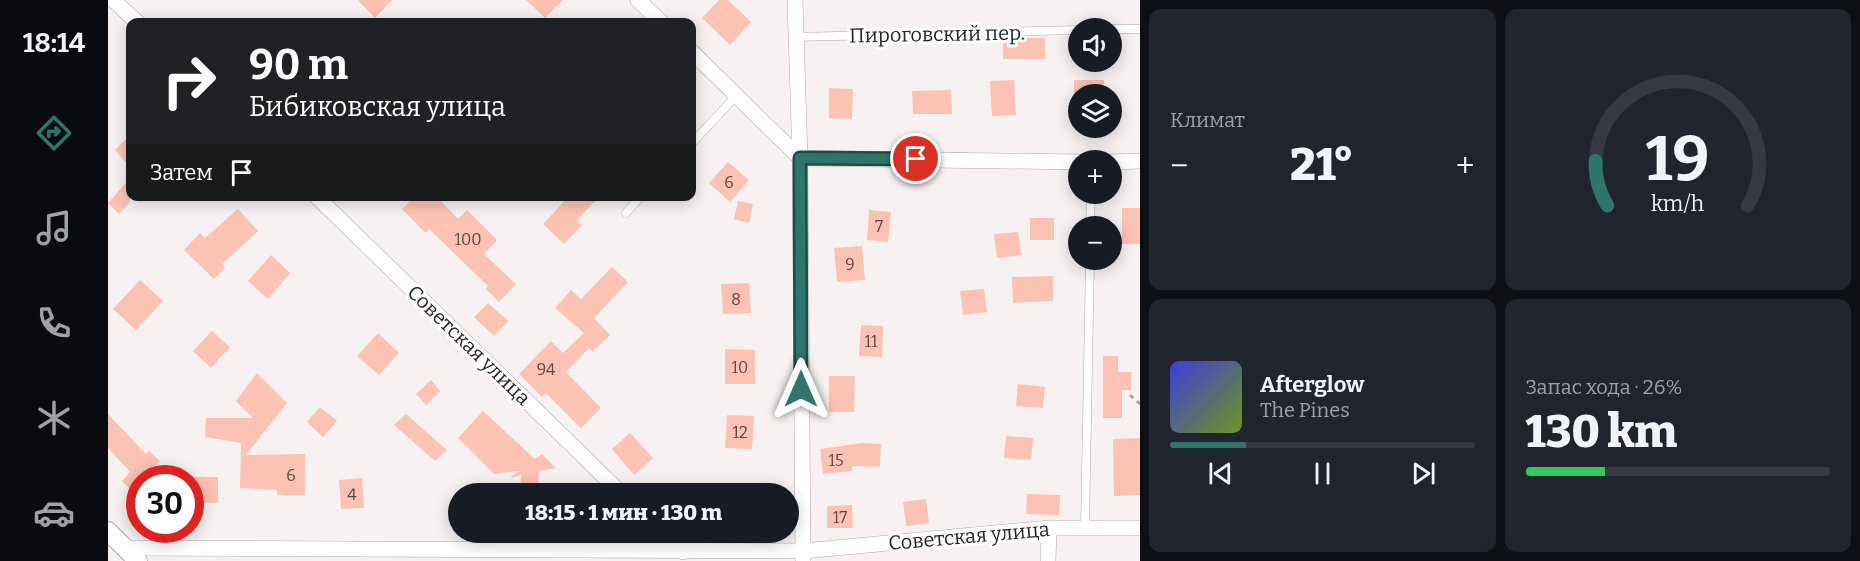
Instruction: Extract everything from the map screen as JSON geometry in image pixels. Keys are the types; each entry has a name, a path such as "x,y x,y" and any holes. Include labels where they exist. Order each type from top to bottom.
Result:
{"street":[{"path":"113,0 133,18"},
{"path":"638,0 657,18"},
{"path":"795,0 800,158 803,556"},
{"path":"696,56 800,158 1068,162"},
{"path":"1122,162 1140,161"},
{"name":"Советская улица","path":"321,201 611,483"},
{"path":"1048,561 1049,528"},
{"name":"Советская улица","path":"131,555 683,552 803,556 1049,528 1140,528"},
{"path":"108,531 131,555"},
{"path":"674,543 683,552"}],"lane":[{"path":"1122,29 1140,29"},
{"name":"Пироговский пер.","path":"796,37 1068,30"},
{"path":"696,139 736,96"},
{"path":"626,213 637,201"},
{"path":"1085,527 1090,270"}],"path":[{"path":"1130,395 1140,404"}],"building":[{"path":"358,0 392,0 375,18"},
{"path":"526,0 563,0 545,18"},
{"path":"719,0 728,0 751,22 730,45 702,18"},
{"path":"1003,38 1045,38 1045,59 1003,59"},
{"path":"1014,80 1016,115 992,116 990,81"},
{"path":"1074,80 1104,80 1104,84 1074,84"},
{"path":"829,88 853,89 852,119 829,118"},
{"path":"951,90 952,114 913,114 912,91"},
{"path":"126,139 126,162 115,150"},
{"path":"728,162 749,180 730,202 709,183"},
{"path":"126,183 126,201 130,202 119,214 108,203"},
{"path":"410,201 441,201 458,219 467,210 497,240 484,254 516,284 499,302 486,289 488,286 429,229 426,233 402,209"},
{"path":"564,201 595,201 577,220 582,225 564,244 543,224"},
{"path":"738,201 753,204 749,223 734,219"},
{"path":"1122,208 1140,208 1140,244 1122,244"},
{"path":"238,209 258,231 222,264 225,268 214,279 184,250 200,233 205,238"},
{"path":"869,210 891,212 888,242 867,240"},
{"path":"1030,218 1054,218 1054,240 1030,240"},
{"path":"1018,232 1021,255 997,258 994,234"},
{"path":"862,246 865,280 837,282 834,248"},
{"path":"271,255 290,273 268,299 248,281"},
{"path":"612,267 628,282 594,318 610,335 592,352 589,348 566,372 601,408 581,428 546,393 542,397 519,374 551,341 563,353 584,333 555,308 571,290 581,299"},
{"path":"1053,276 1053,301 1013,303 1012,277"},
{"path":"140,280 163,301 136,330 113,309"},
{"path":"749,283 751,313 723,314 721,284"},
{"path":"984,289 987,312 963,315 960,291"},
{"path":"488,303 508,321 494,336 474,317"},
{"path":"861,325 883,326 882,357 859,356"},
{"path":"212,331 230,347 211,368 193,351"},
{"path":"378,333 399,353 379,375 357,356"},
{"path":"725,349 755,350 755,384 725,384"},
{"path":"1103,356 1118,356 1118,372 1131,372 1131,390 1122,390 1122,418 1103,418"},
{"path":"257,373 287,403 246,455 305,454 305,495 277,495 277,490 240,488 241,443 205,437 206,418 253,418 236,401"},
{"path":"829,376 855,376 854,412 829,412"},
{"path":"431,380 440,391 426,405 416,394"},
{"path":"1018,384 1045,387 1043,408 1016,406"},
{"path":"320,407 337,421 323,437 307,422"},
{"path":"483,411 535,459 542,454 556,468 539,471 538,483 521,483 521,475 509,478 519,471 494,474 458,438"},
{"path":"108,414 146,454 149,451 160,461 156,465 126,465 126,468 108,448"},
{"path":"406,414 447,450 435,461 394,425"},
{"path":"727,415 754,416 752,449 725,448"},
{"path":"630,433 653,458 634,475 612,449"},
{"path":"1006,436 1033,438 1031,460 1004,458"},
{"path":"1140,438 1140,495 1114,496 1113,439"},
{"path":"863,443 881,444 880,467 852,466 852,471 823,474 820,449"},
{"path":"204,477 218,477 218,503 204,502"},
{"path":"362,478 364,508 341,509 339,480"},
{"path":"1027,494 1060,495 1059,515 1026,514"},
{"path":"926,499 929,523 906,526 903,502"},
{"path":"852,505 853,528 827,528 827,506"}],"route":[{"path":"801,389 800,158 916,159"}]}
